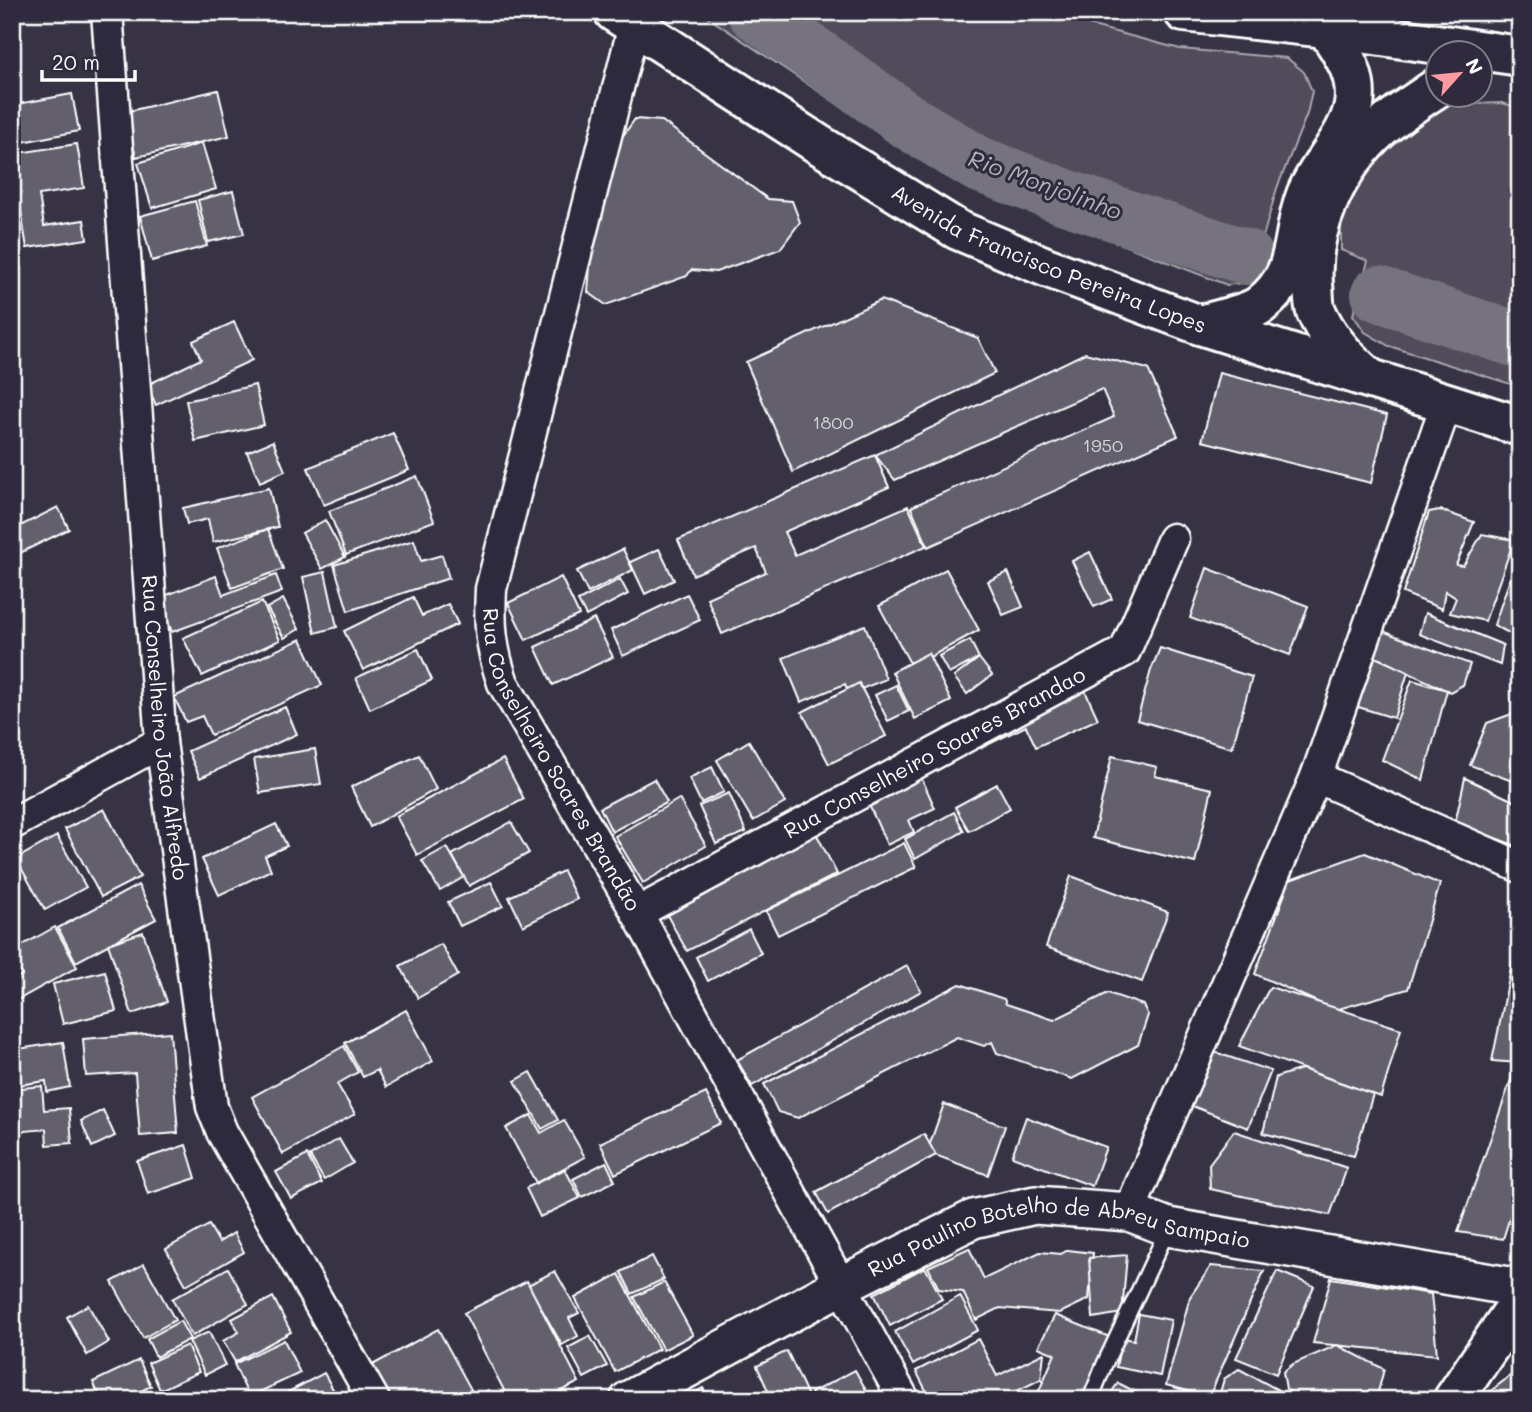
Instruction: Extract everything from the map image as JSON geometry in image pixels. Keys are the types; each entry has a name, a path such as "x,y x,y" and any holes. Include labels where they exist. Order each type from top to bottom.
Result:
{"main road":[{"path":"1184,12 1326,28 1424,43"},
{"name":"Avenida Francisco Pereira Lopes","path":"624,19 958,230 1046,267 1200,325 1520,426"},
{"path":"1200,325 1259,306 1289,270 1306,196 1320,167 1345,130 1354,106 1353,70 1326,28"},
{"path":"1494,53 1520,56"},
{"path":"1368,378 1346,358 1315,309 1312,272 1317,240 1325,209 1354,157 1374,135 1424,96"},
{"path":"1453,1400 1520,1301"}],"street":[{"name":"Rua Conselheiro João Alfredo","path":"107,12 161,742 212,1107 222,1132 374,1400"},
{"name":"Rua Conselheiro Soares Brandão","path":"624,19 491,589 489,624 493,653 503,683 637,913 904,1400"},
{"path":"1129,1212 1315,777 1447,402"},
{"name":"Rua Conselheiro Soares Brandao","path":"637,913 1125,651 1173,539"},
{"path":"12,824 161,742"},
{"path":"1315,777 1520,867"},
{"name":"Rua Paulino Botelho de Abreu Sampaio","path":"629,1400 842,1285 973,1219 1035,1205 1129,1212 1168,1227 1520,1288"}],"lane":[{"path":"1090,1400 1168,1227"}],"shaded area":[{"path":"700,12 1064,12 1089,25 1180,49 1287,58 1304,72 1312,91 1307,114 1277,188 1250,282 1227,285 945,176"},
{"path":"1494,103 1520,108 1520,387 1389,346 1365,332 1353,315 1368,261 1341,250 1341,209 1365,167 1399,138 1442,108 1494,108"}],"building":[{"path":"218,90 229,136 136,157 125,112"},
{"path":"72,94 79,131 12,144 12,105"},
{"path":"635,119 662,121 768,199 792,201 800,222 780,249 716,272 691,270 687,276 606,305 588,292 592,240 598,232 593,219 596,173"},
{"path":"202,143 216,189 152,208 138,163"},
{"path":"77,144 84,188 39,195 44,226 84,220 87,239 27,248 19,200 12,201 12,154"},
{"path":"233,191 244,234 208,242 198,200"},
{"path":"195,201 207,246 152,261 140,216"},
{"path":"881,300 978,338 995,373 793,472 746,362"},
{"path":"234,322 252,360 156,405 147,385 201,359 193,341"},
{"path":"1085,353 1148,369 1178,436 928,547 911,507 1114,417 1102,389 895,480 875,455"},
{"path":"1219,373 1387,415 1371,483 1202,441"},
{"path":"255,385 264,425 195,441 186,401"},
{"path":"393,433 409,470 324,505 308,468"},
{"path":"273,441 285,471 260,482 247,452"},
{"path":"875,455 889,487 784,532 795,555 908,506 926,546 722,634 707,598 766,572 756,548 693,575 678,540"},
{"path":"417,476 434,521 346,555 329,511"},
{"path":"269,488 278,527 213,542 208,519 187,524 183,508"},
{"path":"58,507 69,529 12,557 12,530"},
{"path":"1440,510 1474,522 1456,565 1463,566 1482,534 1514,540 1485,621 1450,613 1456,598 1445,591 1442,609 1403,593 1429,512"},
{"path":"325,520 345,557 322,569 302,533"},
{"path":"268,529 283,569 232,588 217,548"},
{"path":"414,540 421,561 442,555 449,578 348,611 334,565"},
{"path":"623,549 633,570 588,593 577,571"},
{"path":"659,549 674,580 645,594 630,562"},
{"path":"1520,550 1520,639 1494,625"},
{"path":"1090,552 1112,599 1094,607 1072,561"},
{"path":"1207,568 1308,606 1290,655 1190,618"},
{"path":"946,569 979,630 912,667 879,606"},
{"path":"325,572 337,627 315,633 303,577"},
{"path":"1008,572 1023,607 1003,615 988,581"},
{"path":"276,575 282,592 172,632 159,598 216,576 223,595"},
{"path":"561,577 579,615 526,640 508,603"},
{"path":"620,579 628,594 586,616 578,601"},
{"path":"687,594 700,620 623,656 611,630"},
{"path":"413,597 422,616 448,604 458,624 363,670 344,631"},
{"path":"283,599 299,629 284,638 267,608"},
{"path":"262,602 280,640 202,676 183,638"},
{"path":"1425,613 1503,645 1500,665 1419,634"},
{"path":"594,619 613,657 553,685 535,647"},
{"path":"865,625 886,679 849,694 845,684 801,702 783,658"},
{"path":"1372,627 1470,664 1463,685 1450,692 1364,652"},
{"path":"301,639 322,685 211,735 202,716 186,722 174,697"},
{"path":"970,640 979,658 949,674 939,656"},
{"path":"1160,648 1252,677 1232,748 1137,720"},
{"path":"418,649 432,680 370,709 356,678"},
{"path":"928,653 951,701 915,719 892,672"},
{"path":"1373,656 1408,672 1394,718 1355,706"},
{"path":"979,658 992,675 967,694 954,677"},
{"path":"1412,680 1447,690 1423,780 1382,760"},
{"path":"1081,682 1098,719 1036,747 1026,726 981,748 977,736"},
{"path":"859,683 886,736 829,764 802,712"},
{"path":"896,685 909,711 888,721 875,695"},
{"path":"285,707 297,734 200,778 188,751"},
{"path":"1520,711 1520,784 1470,765 1487,723"},
{"path":"749,741 785,803 753,821 717,760"},
{"path":"315,749 321,784 260,793 254,759"},
{"path":"419,755 436,789 370,827 351,787"},
{"path":"1112,756 1157,767 1155,776 1212,789 1195,863 1093,838"},
{"path":"503,759 524,799 417,855 396,816"},
{"path":"712,767 724,792 701,803 689,778"},
{"path":"917,768 935,808 909,820 914,832 887,845 865,796"},
{"path":"1465,778 1520,804 1520,843 1514,845 1455,823"},
{"path":"654,779 667,802 612,832 600,808"},
{"path":"997,784 1010,808 969,831 955,807"},
{"path":"729,793 746,832 716,844 699,806"},
{"path":"679,799 706,846 643,883 615,836"},
{"path":"104,809 140,877 101,897 65,829"},
{"path":"954,812 964,831 915,859 905,839"},
{"path":"511,822 529,853 469,886 452,855"},
{"path":"276,824 287,846 265,856 271,870 219,895 202,859"},
{"path":"815,831 837,874 687,951 664,910"},
{"path":"57,836 86,887 45,910 16,859"},
{"path":"904,843 916,867 778,935 766,911"},
{"path":"447,847 464,877 440,891 422,861"},
{"path":"1365,853 1440,884 1408,989 1335,1010 1255,974 1290,880"},
{"path":"563,871 577,899 523,926 509,897"},
{"path":"1071,876 1168,912 1142,982 1046,947"},
{"path":"491,882 503,906 460,926 448,902"},
{"path":"138,885 156,919 76,962 58,928"},
{"path":"55,927 77,967 12,1003 12,980 22,975 12,959 12,951"},
{"path":"749,929 761,953 708,981 696,957"},
{"path":"143,932 167,1002 132,1014 108,944"},
{"path":"441,944 458,975 418,998 400,966"},
{"path":"1520,948 1520,1063 1492,1061 1515,949"},
{"path":"907,966 921,991 752,1086 737,1060"},
{"path":"105,971 116,1011 63,1024 53,984"},
{"path":"960,984 1004,999 1006,1004 1054,1020 1108,993 1143,1005 1148,1015 1138,1045 1072,1079 997,1053 992,1042 984,1046 957,1037 798,1118 778,1112 764,1084"},
{"path":"1270,987 1401,1029 1381,1097 1239,1046"},
{"path":"406,1010 433,1061 386,1087 377,1070 363,1077 345,1043"},
{"path":"170,1032 178,1133 140,1136 135,1073 86,1076 83,1039"},
{"path":"63,1042 70,1087 47,1092 46,1081 12,1086 12,1050"},
{"path":"344,1046 358,1072 337,1084 355,1114 283,1154 252,1097"},
{"path":"1205,1049 1271,1071 1248,1128 1182,1102"},
{"path":"1302,1069 1373,1094 1354,1156 1263,1133 1276,1077"},
{"path":"1514,1071 1520,1072 1520,1185 1503,1239 1458,1232"},
{"path":"531,1072 558,1120 542,1129 515,1081"},
{"path":"42,1086 44,1110 69,1108 72,1143 47,1145 46,1129 15,1132 12,1089"},
{"path":"706,1093 721,1123 615,1174 600,1143"},
{"path":"944,1104 1005,1126 988,1175 927,1152"},
{"path":"103,1110 115,1136 92,1147 81,1121"},
{"path":"531,1115 541,1133 564,1120 585,1157 536,1183 506,1128"},
{"path":"1026,1117 1106,1147 1092,1186 1012,1156"},
{"path":"1234,1131 1347,1168 1330,1215 1210,1189 1209,1164"},
{"path":"924,1134 936,1155 828,1214 816,1192"},
{"path":"339,1139 353,1163 324,1180 310,1156"},
{"path":"186,1145 196,1178 148,1194 137,1161"},
{"path":"307,1155 322,1183 291,1199 276,1172"},
{"path":"606,1162 615,1181 582,1197 573,1179"},
{"path":"565,1169 580,1198 540,1217 526,1188"},
{"path":"209,1225 219,1242 234,1233 244,1252 186,1285 166,1249"},
{"path":"969,1248 984,1279 1040,1252 1061,1254 1068,1250 1093,1253 1089,1299 1060,1313 1000,1308 976,1320 963,1292 939,1289 928,1267"},
{"path":"1127,1255 1122,1313 1093,1318 1089,1258"},
{"path":"652,1256 664,1279 632,1294 621,1272"},
{"path":"144,1264 175,1320 143,1338 112,1282"},
{"path":"1211,1266 1264,1271 1209,1397 1166,1385 1190,1297"},
{"path":"925,1267 942,1299 890,1326 874,1294"},
{"path":"228,1268 248,1304 192,1336 172,1299"},
{"path":"555,1271 579,1313 569,1318 578,1336 562,1345 528,1285"},
{"path":"1277,1271 1314,1286 1276,1374 1236,1358"},
{"path":"619,1274 659,1349 615,1372 575,1298"},
{"path":"1331,1278 1431,1294 1437,1355 1313,1343"},
{"path":"527,1281 579,1382 543,1400 509,1400 464,1313"},
{"path":"664,1282 693,1335 663,1350 634,1297"},
{"path":"960,1296 978,1330 913,1365 895,1332"},
{"path":"273,1297 291,1332 235,1362 223,1341 239,1332 232,1319"},
{"path":"88,1305 109,1342 87,1355 67,1317"},
{"path":"1139,1314 1171,1320 1160,1376 1116,1367 1122,1338 1134,1340"},
{"path":"1055,1315 1112,1338 1085,1400 1035,1400 1055,1354 1038,1347"},
{"path":"180,1321 190,1339 156,1357 147,1339"},
{"path":"438,1329 475,1397 488,1390 494,1400 385,1400 367,1368"},
{"path":"209,1332 225,1365 205,1375 189,1341"},
{"path":"590,1336 607,1366 584,1378 568,1348"},
{"path":"978,1339 997,1376 1044,1353 1041,1379 999,1400 931,1400 916,1371"},
{"path":"284,1340 300,1373 249,1397 234,1364"},
{"path":"187,1345 199,1372 160,1390 148,1363"},
{"path":"1337,1345 1384,1369 1376,1400 1302,1400 1286,1389 1283,1372 1293,1364"},
{"path":"787,1351 810,1400 772,1400 757,1366"},
{"path":"139,1360 151,1386 123,1400 101,1400 93,1382"},
{"path":"1239,1369 1297,1400 1218,1400 1224,1379"},
{"path":"1519,1369 1520,1400 1487,1400 1483,1397"},
{"path":"855,1370 870,1397 864,1400 815,1400 811,1393"},
{"path":"324,1373 339,1400 273,1400"},
{"path":"1118,1383 1148,1398 1147,1400 1106,1400"},
{"path":"703,1388 709,1400 683,1400"}],"waterway":[{"name":"Rio Monjolinho","path":"755,12 907,121 978,164 1068,198 1246,257"},
{"name":"Rio Monjolinho","path":"1379,294 1520,341"}]}
